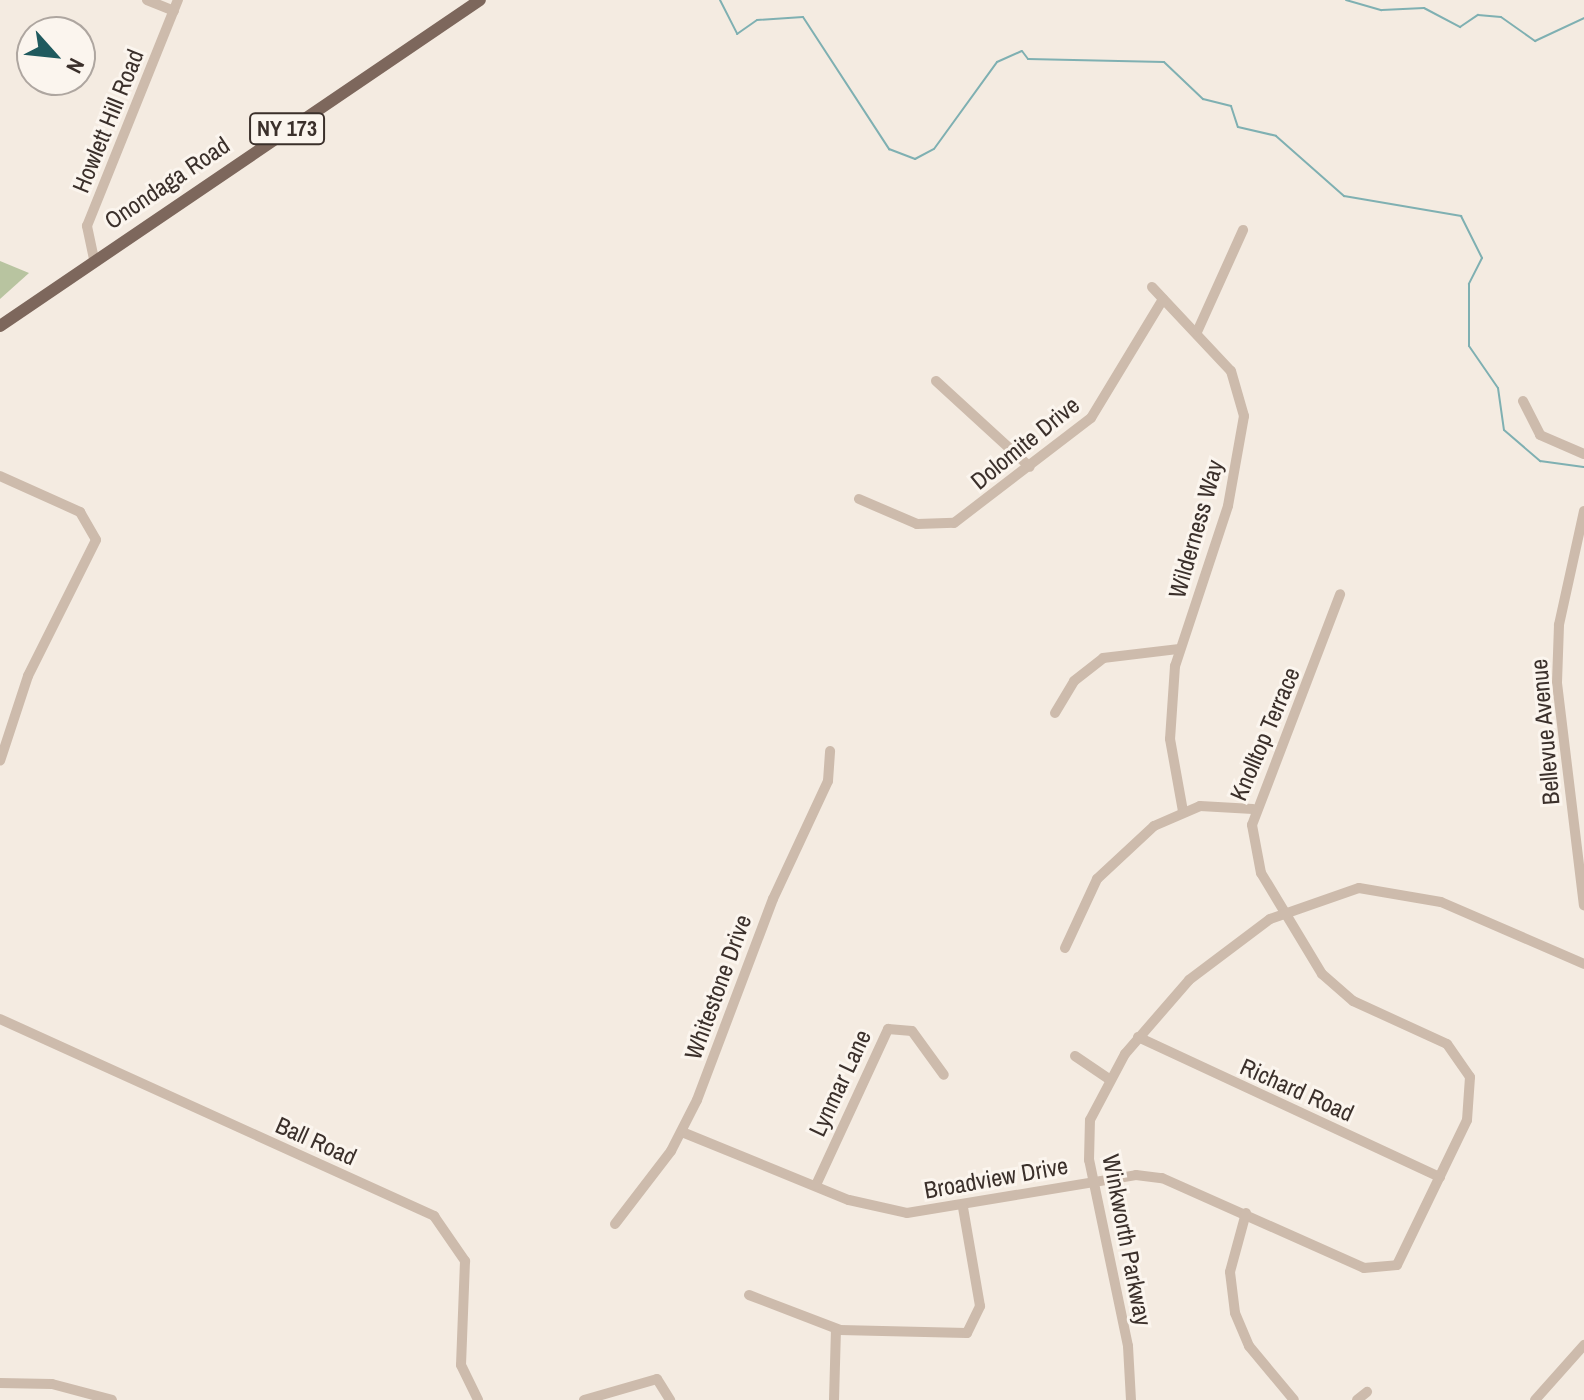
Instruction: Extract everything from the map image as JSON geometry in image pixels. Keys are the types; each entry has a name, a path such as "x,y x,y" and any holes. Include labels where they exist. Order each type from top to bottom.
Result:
{"main road":[{"name":"Onondaga Road","path":"0,326 94,259 480,0"}],"street":[{"path":"147,0 176,6"},
{"name":"Howlett Hill Road","path":"94,259 87,226 176,6"},
{"path":"1197,332 1243,230"},
{"name":"Wilderness Way","path":"1152,287 1231,371 1244,416 1228,506 1179,649 1170,725 1183,811"},
{"name":"Dolomite Drive","path":"859,499 917,524 946,525 1030,467 1099,409 1163,299"},
{"path":"936,381 1030,467"},
{"path":"1523,401 1540,435 1584,454"},
{"path":"0,476 80,512 96,540 28,676 0,761"},
{"name":"Bellevue Avenue","path":"1584,511 1559,625 1557,683 1584,905"},
{"name":"Knolltop Terrace","path":"1340,594 1253,809 1257,859 1285,912 1332,984 1447,1044 1466,1068 1472,1107 1402,1258"},
{"path":"1055,713 1074,681 1103,658 1179,649"},
{"name":"Whitestone Drive","path":"615,1224 682,1132 828,781 830,751"},
{"path":"1065,948 1087,896 1112,861 1183,811 1253,809"},
{"name":"Winkworth Parkway","path":"1131,1400 1128,1346 1093,1182 1090,1120 1109,1079 1138,1037 1189,980 1285,912 1359,888 1414,894 1584,964"},
{"name":"Ball Road","path":"0,1019 434,1216 465,1261 461,1365 478,1400"},
{"name":"Lynmar Lane","path":"816,1185 885,1031 912,1031 944,1075"},
{"name":"Richard Road","path":"1138,1037 1440,1177"},
{"path":"1075,1056 1109,1079"},
{"name":"Broadview Drive","path":"682,1132 883,1209 963,1208 1093,1182 1162,1178 1364,1268 1383,1271 1402,1258"},
{"path":"749,1295 836,1329 957,1335 977,1319 963,1208"},
{"path":"1246,1213 1230,1272 1235,1313 1249,1346 1294,1400"},
{"path":"834,1400 836,1329"},
{"path":"1535,1400 1584,1345"},
{"path":"584,1400 657,1379 670,1400"},
{"path":"0,1383 52,1384 112,1400"},
{"path":"1357,1400 1367,1392"}],"green space":[{"path":"0,261 29,273 0,299"}],"waterway":[{"path":"720,0 737,34 757,20 803,17 889,149 915,159 934,149 997,62 1022,51 1028,59 1164,62 1203,99 1231,106 1238,127 1276,136 1344,196 1461,216 1482,258 1469,284 1469,346 1498,388 1504,430 1540,461 1584,467"},
{"path":"1346,0 1382,10 1424,8 1460,27 1478,15 1501,17 1535,41 1584,18"}]}
